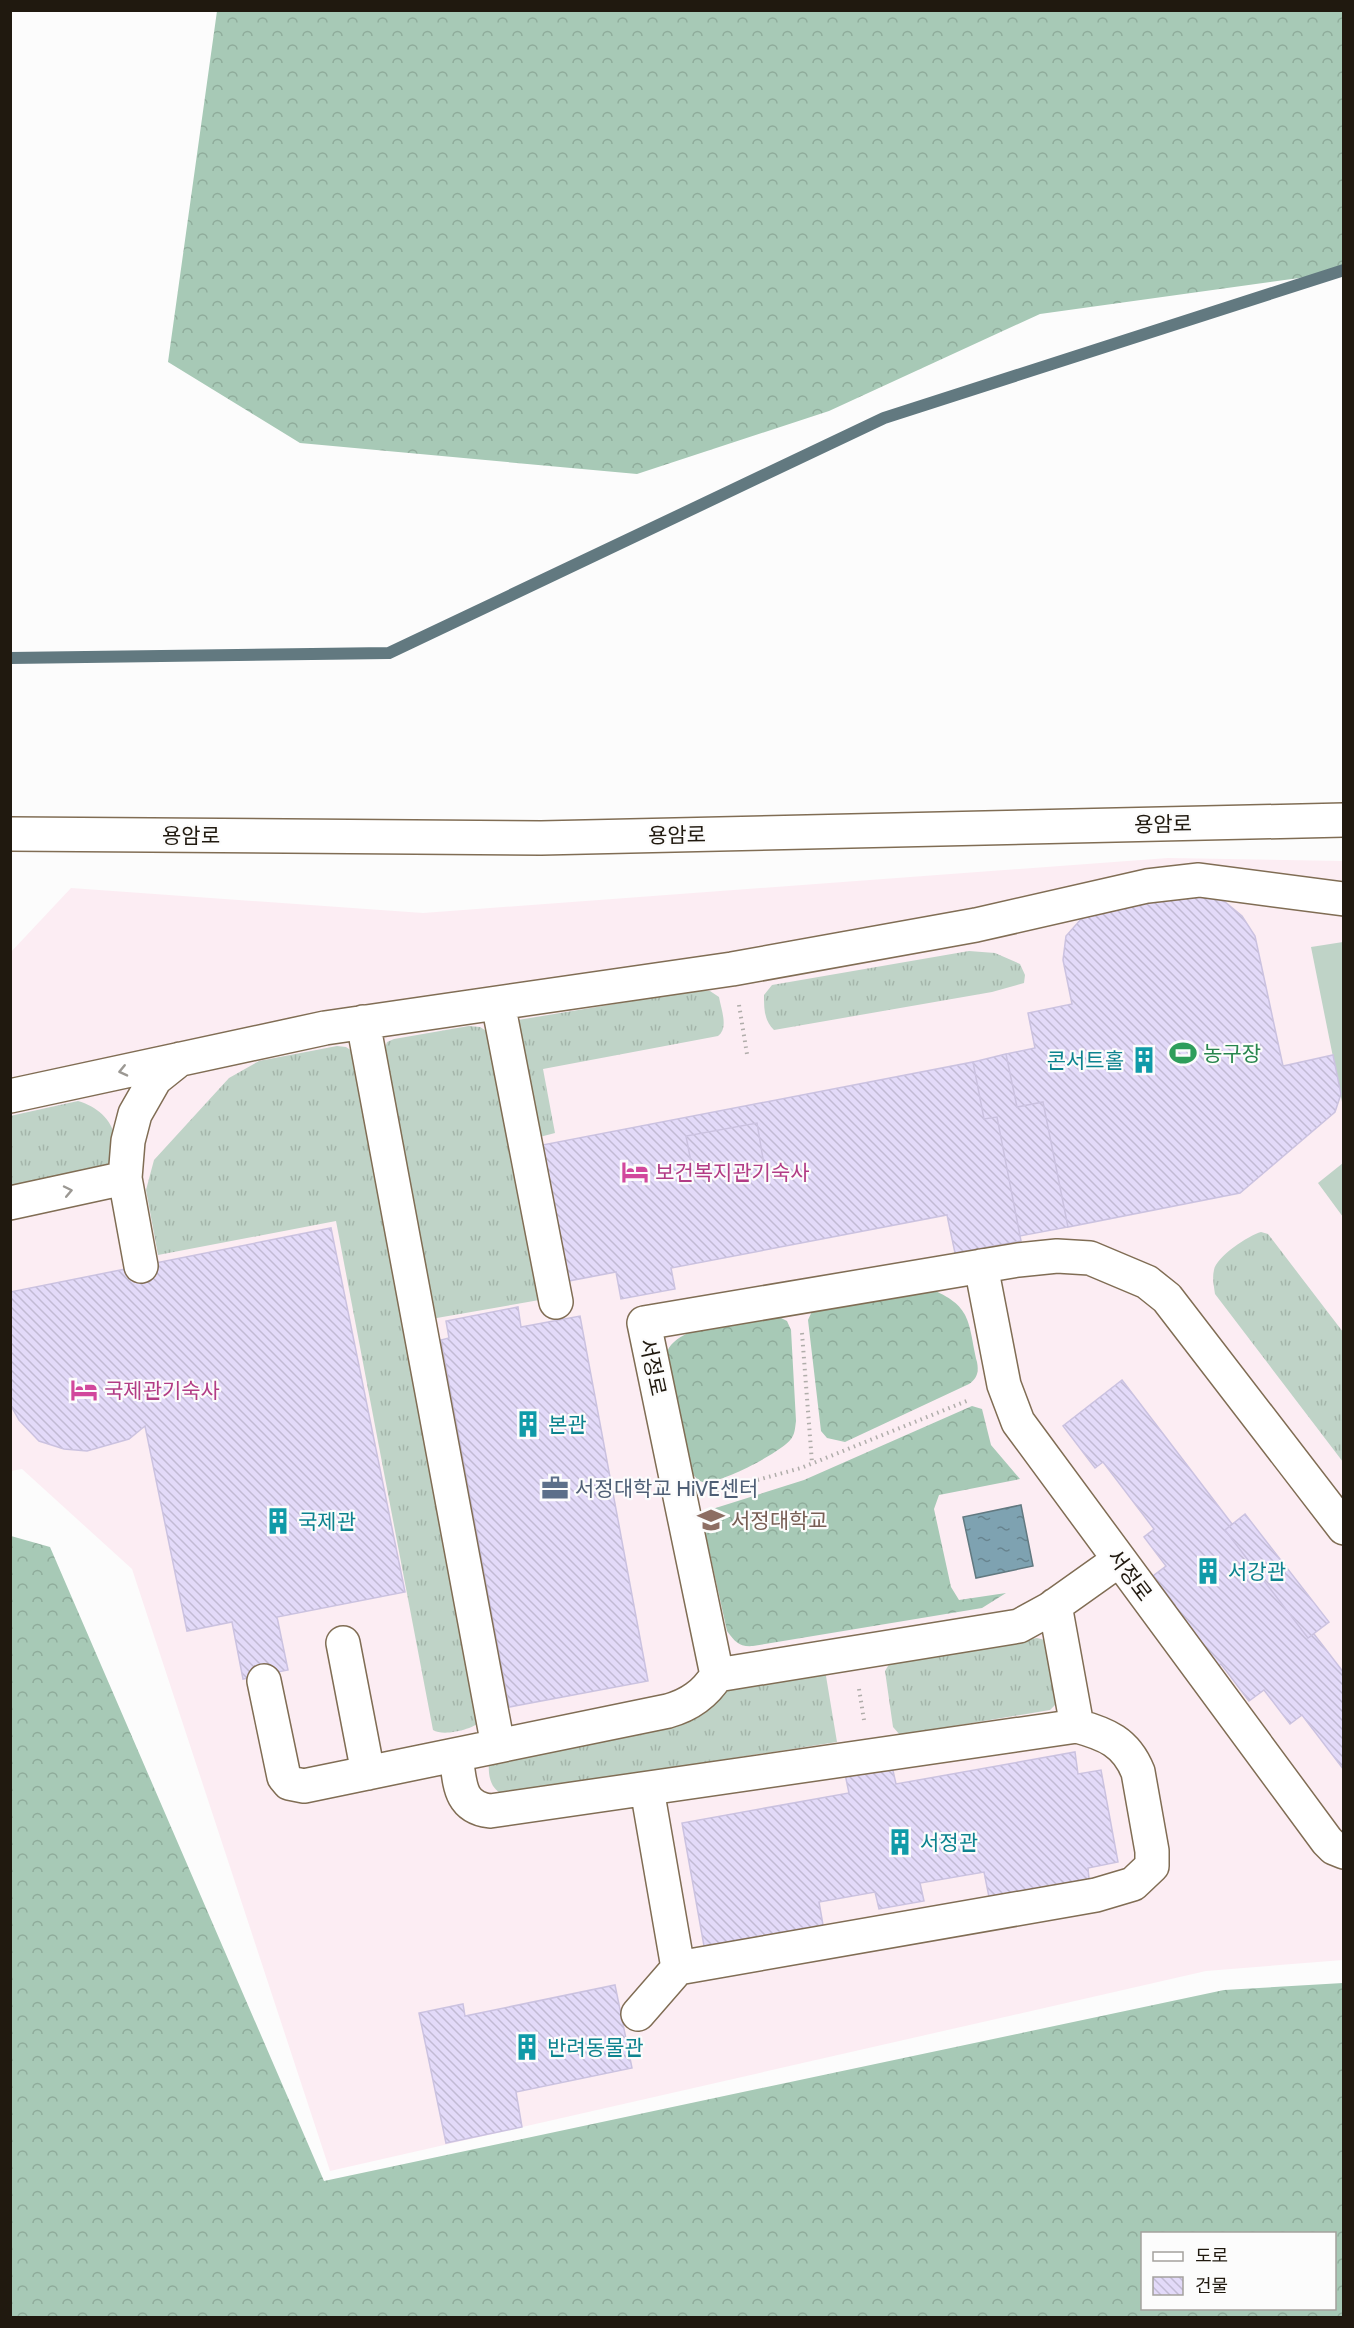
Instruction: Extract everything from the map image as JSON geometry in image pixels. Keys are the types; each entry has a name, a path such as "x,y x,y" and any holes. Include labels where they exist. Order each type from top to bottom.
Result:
{"street":[{"name":"용암로","path":"10,834 541,838 1344,819"},
{"path":"10,1096 325,1028 732,969 976,926 1147,886 1199,880 1344,899"},
{"path":"498,1003 556,1302"},
{"path":"363,1022 498,1746"},
{"path":"141,1266 125,1179 128,1141 135,1114 155,1079 180,1059"},
{"path":"10,1203 125,1179"},
{"name":"서정로","path":"717,1675 644,1323 981,1266 1057,1256 1090,1258 1147,1282 1167,1298 1344,1528"},
{"name":"서정로","path":"981,1266 1004,1385 1018,1422 1029,1440 1326,1841 1334,1848 1344,1852"},
{"path":"264,1681 284,1777 289,1783 304,1786 683,1707 709,1687 717,1675 1009,1628 1035,1618 1119,1560"},
{"path":"1055,1605 1077,1726"},
{"path":"343,1643 368,1773"},
{"path":"456,1755 462,1791 467,1802 478,1810 490,1811 1077,1726 1111,1737 1133,1761 1138,1772 1152,1851 1152,1866 1133,1884 1096,1895 678,1968 638,2014"},
{"path":"647,1789 678,1968"}],"path":[{"path":"732,969 747,1054"},
{"path":"800,1297 812,1463"},
{"path":"681,1501 812,1463 1004,1385"},
{"path":"854,1653 869,1756"}],"shaded area":[{"name":"서정대학교","path":"1168,858 1343,861 1343,1960 1206,1971 330,2171 132,1569 22,1469 11,1471 10,953 71,888 423,913"}],"green space":[{"path":"217,11 1343,11 1343,272 1040,314 829,411 637,474 300,443 168,362"},
{"path":"1343,942 1343,1107 1311,947"},
{"path":"969,951 995,953 1020,964 1025,975 1024,983 992,992 774,1030 766,1018 764,995 772,985"},
{"path":"699,990 710,991 719,997 724,1023 718,1036 543,1069 555,1133 532,1139 518,1020"},
{"path":"469,1026 480,1027 488,1032 545,1299 431,1319 383,1055 387,1042 394,1039"},
{"path":"337,1046 346,1047 355,1053 483,1720 459,1731 444,1733 433,1730 336,1221 158,1255 146,1190 154,1160 229,1078 259,1061"},
{"path":"78,1101 91,1106 107,1119 115,1141 112,1167 11,1193 10,1116"},
{"path":"1343,1163 1343,1217 1318,1183"},
{"path":"1261,1232 1268,1234 1343,1332 1343,1462 1215,1294 1213,1276 1220,1259 1249,1237"},
{"path":"933,1290 955,1303 967,1318 978,1366 974,1380 845,1442 827,1438 821,1431 808,1320 813,1309"},
{"path":"779,1317 787,1321 791,1330 795,1431 791,1439 776,1452 722,1478 711,1482 700,1481 692,1473 666,1356 669,1348 677,1339 688,1333"},
{"path":"972,1406 982,1409 991,1445 1020,1479 939,1495 934,1509 951,1587 959,1600 1006,1593 982,1608 753,1646 744,1646 735,1641 727,1631 702,1518 706,1511 804,1480"},
{"path":"11,1536 50,1547 324,2181 1224,1990 1343,1983 1343,2317 11,2317"},
{"path":"1037,1638 1045,1640 1057,1703 1050,1710 900,1735 893,1727 885,1671 891,1661"},
{"path":"825,1670 837,1742 503,1794 495,1789 491,1781 489,1762 724,1685"}],"water":[{"path":"1021,1505 1033,1566 976,1578 963,1517"}],"building":[{"name":"콘서트홀","path":"1209,895 1225,902 1242,916 1255,936 1283,1066 1333,1055 1341,1094 1335,1112 1240,1193 1068,1227 1043,1102 1017,1107 1006,1054 1035,1048 1028,1013 1072,1004 1063,960 1066,936 1082,918 1104,907"},
{"path":"1006,1054 1017,1107 1043,1102 1068,1227 1020,1236 997,1117 984,1119 973,1062"},
{"path":"973,1062 984,1119 997,1117 1021,1241 955,1253 947,1215 671,1268 675,1289 621,1299 616,1272 558,1283 532,1147"},
{"path":"757,1123 764,1165 694,1178 686,1136"},
{"name":"국제관","path":"331,1228 405,1592 277,1617 288,1670 243,1679 232,1622 187,1631 145,1426 129,1439 87,1451 64,1449 39,1441 19,1420 10,1404 10,1292"},
{"name":"본관","path":"518,1307 521,1327 580,1316 648,1681 509,1707 441,1340 449,1338 446,1321"},
{"name":"서강관","path":"1122,1380 1232,1524 1225,1530 1308,1638 1314,1634 1344,1673 1344,1770 1302,1715 1290,1724 1264,1690 1249,1701 1221,1664 1212,1671 1167,1612 1175,1605 1153,1576 1166,1566 1144,1537 1154,1529 1103,1462 1095,1468 1063,1426"},
{"path":"1245,1514 1329,1622 1308,1638 1225,1530"},
{"name":"서정관","path":"1075,1752 1078,1774 1101,1770 1118,1862 1088,1868 1089,1879 989,1897 984,1872 920,1883 924,1901 879,1909 875,1892 819,1902 823,1925 704,1946 682,1823 849,1793 845,1774 892,1766 896,1784"},
{"name":"반려동물관","path":"615,1985 632,2068 516,2092 522,2127 446,2143 419,2013 463,2004 465,2016"}],"waterway":[{"path":"10,658 389,653 884,418 1344,270"}],"place":[{"name":"농구장","path":"1183,1053"},
{"name":"콘서트홀","path":"1144,1060"},
{"name":"보건복지관기숙사","path":"635,1172"},
{"name":"국제관기숙사","path":"84,1390"},
{"name":"본관","path":"528,1424"},
{"name":"서정대학교 HiVE센터","path":"555,1488"},
{"name":"서정대학교","path":"711,1520"},
{"name":"국제관","path":"278,1521"},
{"name":"서강관","path":"1208,1571"},
{"name":"서정관","path":"900,1842"},
{"name":"반려동물관","path":"527,2047"}]}
